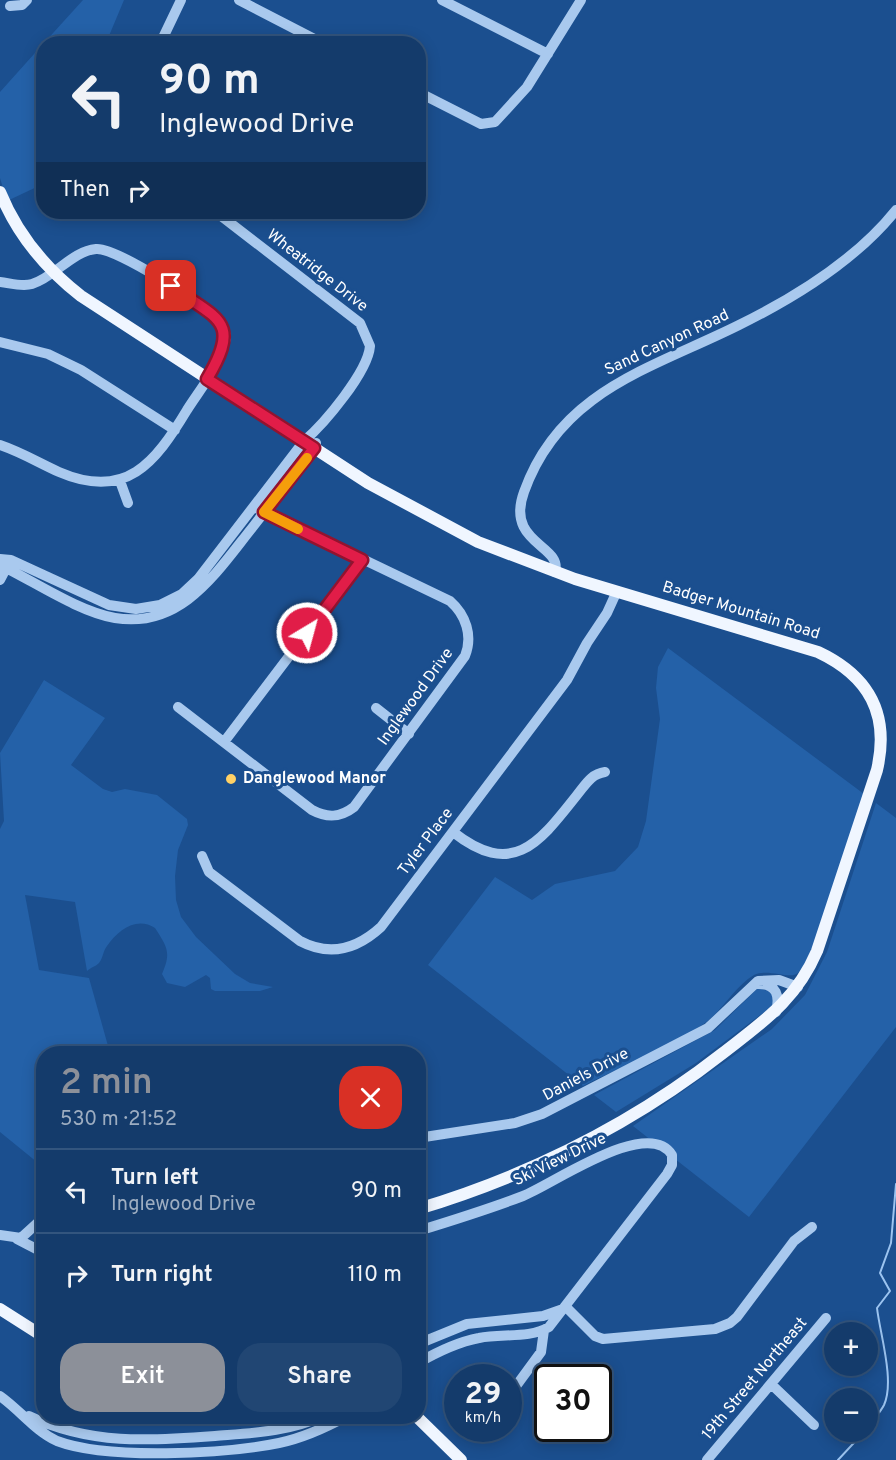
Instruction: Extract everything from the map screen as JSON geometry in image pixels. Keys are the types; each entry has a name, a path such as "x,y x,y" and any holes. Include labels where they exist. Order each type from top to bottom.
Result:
{"main road":[{"name":"Badger Mountain Road","path":"0,192 19,231 52,272 116,321 309,445 429,518 514,558 818,652 847,668 870,693 882,728 882,751 878,770 830,915 813,961 798,987 776,1012 685,1082 601,1135 515,1176 426,1206"},
{"path":"0,1309 36,1332"},
{"path":"424,1424 461,1460"}],"street":[{"path":"9,6 22,5 27,0"},
{"path":"164,36 180,0"},
{"path":"238,0 308,36"},
{"path":"442,0 548,54"},
{"path":"426,96 481,124 490,125 498,120 526,87 581,0"},
{"name":"Sand Canyon Road","path":"555,572 555,559 529,538 523,529 520,510 531,473 560,430 609,386 749,320 813,282 864,242 896,210"},
{"name":"Wheatridge Drive","path":"225,219 351,316 367,334 370,352 363,369 309,445"},
{"path":"0,282 31,284 89,251 103,249 139,266 171,286 214,317 224,328 226,337 222,351 207,379 156,456 120,481 89,481 60,472 0,445"},
{"path":"0,342 48,354 81,370 175,430"},
{"path":"0,580 4,562 109,605 136,609 170,601 191,586 259,510 309,445"},
{"path":"120,481 128,503"},
{"name":"Inglewood Drive","path":"178,707 312,810 332,816 347,813 354,807 465,656 469,637 467,627 460,613 450,601 259,510"},
{"path":"224,742 362,560"},
{"name":"Tyler Place","path":"202,856 209,872 300,941 323,949 343,949 363,942 381,927 567,680 607,613 617,591"},
{"path":"376,708 409,734"},
{"path":"453,832 474,848 485,852 506,853 522,849 542,838 592,776 605,772"},
{"name":"Daniels Drive","path":"426,1137 515,1123 542,1114 702,1031 722,1017 758,981 779,980 798,987"},
{"path":"746,992 761,983 773,988 778,995 776,1012"},
{"name":"Ski View Drive","path":"426,1228 529,1194 617,1149 651,1143 665,1147 672,1155 670,1170 566,1307 544,1330"},
{"path":"17,1239 25,1236 36,1225"},
{"path":"426,1341 467,1324 543,1316 566,1307 592,1333 603,1339 659,1335 724,1326 737,1317 794,1241 813,1227"},
{"path":"0,1235 17,1239 36,1249"},
{"name":"19th Street Northeast","path":"707,1460 826,1318"},
{"path":"426,1359 479,1337 544,1330 544,1346 522,1379"},
{"path":"771,1384 814,1425"},
{"path":"0,1396 57,1441 86,1450 129,1454 260,1446 312,1433 331,1424"},
{"path":"13,1407 36,1418"},
{"path":"49,1424 62,1430 92,1437 130,1441 264,1432 303,1424"}],"shaded area":[{"path":"83,0 124,0 109,36 50,36"},
{"path":"36,52 36,187 7,201 0,178 0,92"},
{"path":"668,648 864,794 815,943 798,973 794,975 760,973 754,975 741,985 705,1023 661,1049 583,1086 428,965 495,877 532,900 555,884 615,871 638,847 646,821 660,719 656,688 658,667"},
{"path":"44,680 105,718 71,765 103,789 112,792 125,789 157,795 187,819 188,825 178,850 175,876 176,900 181,917 196,937 235,974 250,983 273,987 260,991 215,991 211,989 210,978 206,975 185,987 167,983 162,974 167,961 165,946 155,928 141,924 128,926 122,930 111,940 99,963 87,971 75,902 25,895 39,970 89,978 108,1046 36,1046 36,1161 0,1132 0,829 4,821 0,753"},
{"path":"876,803 896,818 896,1027 749,1217 633,1126 772,1029 805,995 827,952"},
{"path":"758,988 772,992 774,1002 771,1007 696,1063 616,1112 594,1095 715,1030"}],"waterway":[{"path":"878,1413 884,1405 888,1383 877,1308 890,1291 880,1273 891,1243 896,1184"},
{"path":"838,1460 855,1442"}],"slow traffic":[{"path":"298,529 264,512 307,458"}],"place":[{"name":"Danglewood Manor","path":"231,779"}],"route":[{"path":"171,286 214,317 224,328 225,343 207,379 314,448 264,512 362,560 307,633"}]}
